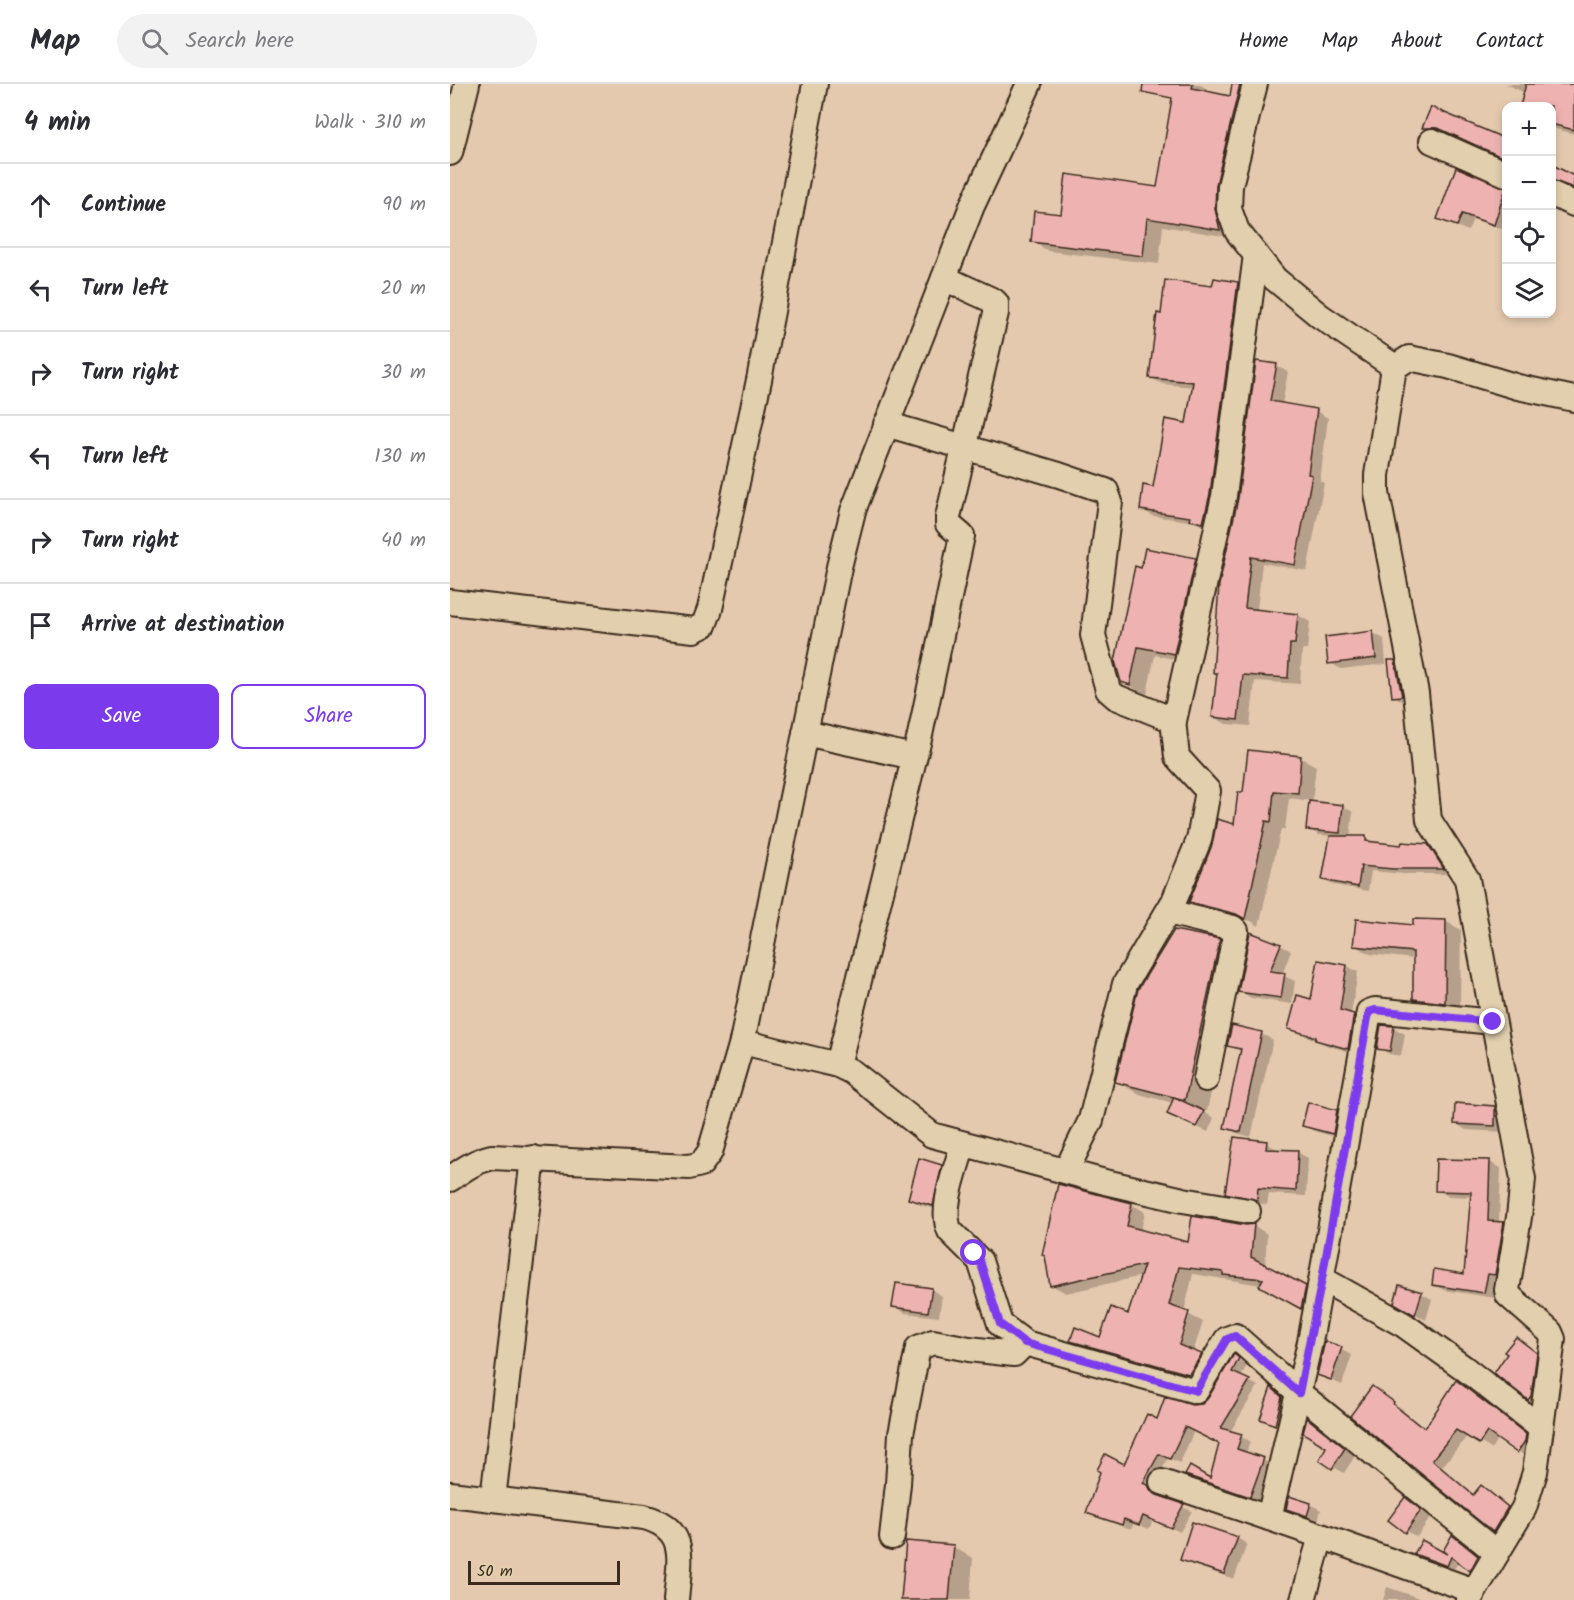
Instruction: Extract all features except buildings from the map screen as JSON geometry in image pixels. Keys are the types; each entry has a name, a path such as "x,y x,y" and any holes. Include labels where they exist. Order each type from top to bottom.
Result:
{"street":[{"path":"450,153 467,84"},
{"path":"450,602 694,630 704,625 710,609 759,380 815,84"},
{"path":"450,1179 479,1160 492,1157 689,1167 701,1164 710,1152 742,1042 845,538 853,511 972,206 1029,84"},
{"path":"1255,84 1230,186 1230,209 1238,231 1275,279 1320,316 1395,367"},
{"path":"1432,141 1502,172"},
{"path":"1556,196 1574,204"},
{"path":"1066,1171 1091,1120 1125,984 1168,912 1199,840 1208,792 1178,758 1174,721 1224,496 1256,255"},
{"path":"838,1065 914,757 962,538 962,534 947,521 997,308 994,301 944,278"},
{"path":"1162,1482 1321,1536 1472,1595 1524,1508 1530,1492 1541,1428 1553,1339 1550,1332 1508,1294 1507,1290 1523,1179 1467,879 1429,820 1416,693 1377,493 1377,475 1395,367 1402,360 1409,358 1448,366 1518,387 1574,399"},
{"path":"886,424 1106,491 1110,502 1093,635 1108,690 1116,697 1174,721"},
{"path":"805,733 914,757"},
{"path":"1168,912 1233,928 1236,933 1206,1079"},
{"path":"1269,1518 1299,1393 1322,1279 1334,1201 1370,1010 1493,1022"},
{"path":"742,1042 838,1065 852,1072 926,1132 963,1144 1182,1200 1248,1211"},
{"path":"963,1144 947,1207 947,1225 950,1231 980,1261 1000,1324 1025,1343 1196,1391 1227,1339 1235,1336 1299,1393 1497,1553"},
{"path":"492,1499 533,1158"},
{"path":"1322,1279 1404,1325 1541,1428"},
{"path":"891,1537 898,1484 901,1434 918,1348 933,1342 1014,1354 1025,1343"},
{"path":"450,1494 644,1517 657,1521 674,1534 679,1545 676,1600"},
{"path":"1303,1600 1321,1536"}],"route":[{"path":"974,1253 980,1261 1000,1324 1025,1343 1196,1391 1227,1339 1235,1336 1299,1393 1322,1279 1334,1201 1370,1010 1493,1022"}]}
